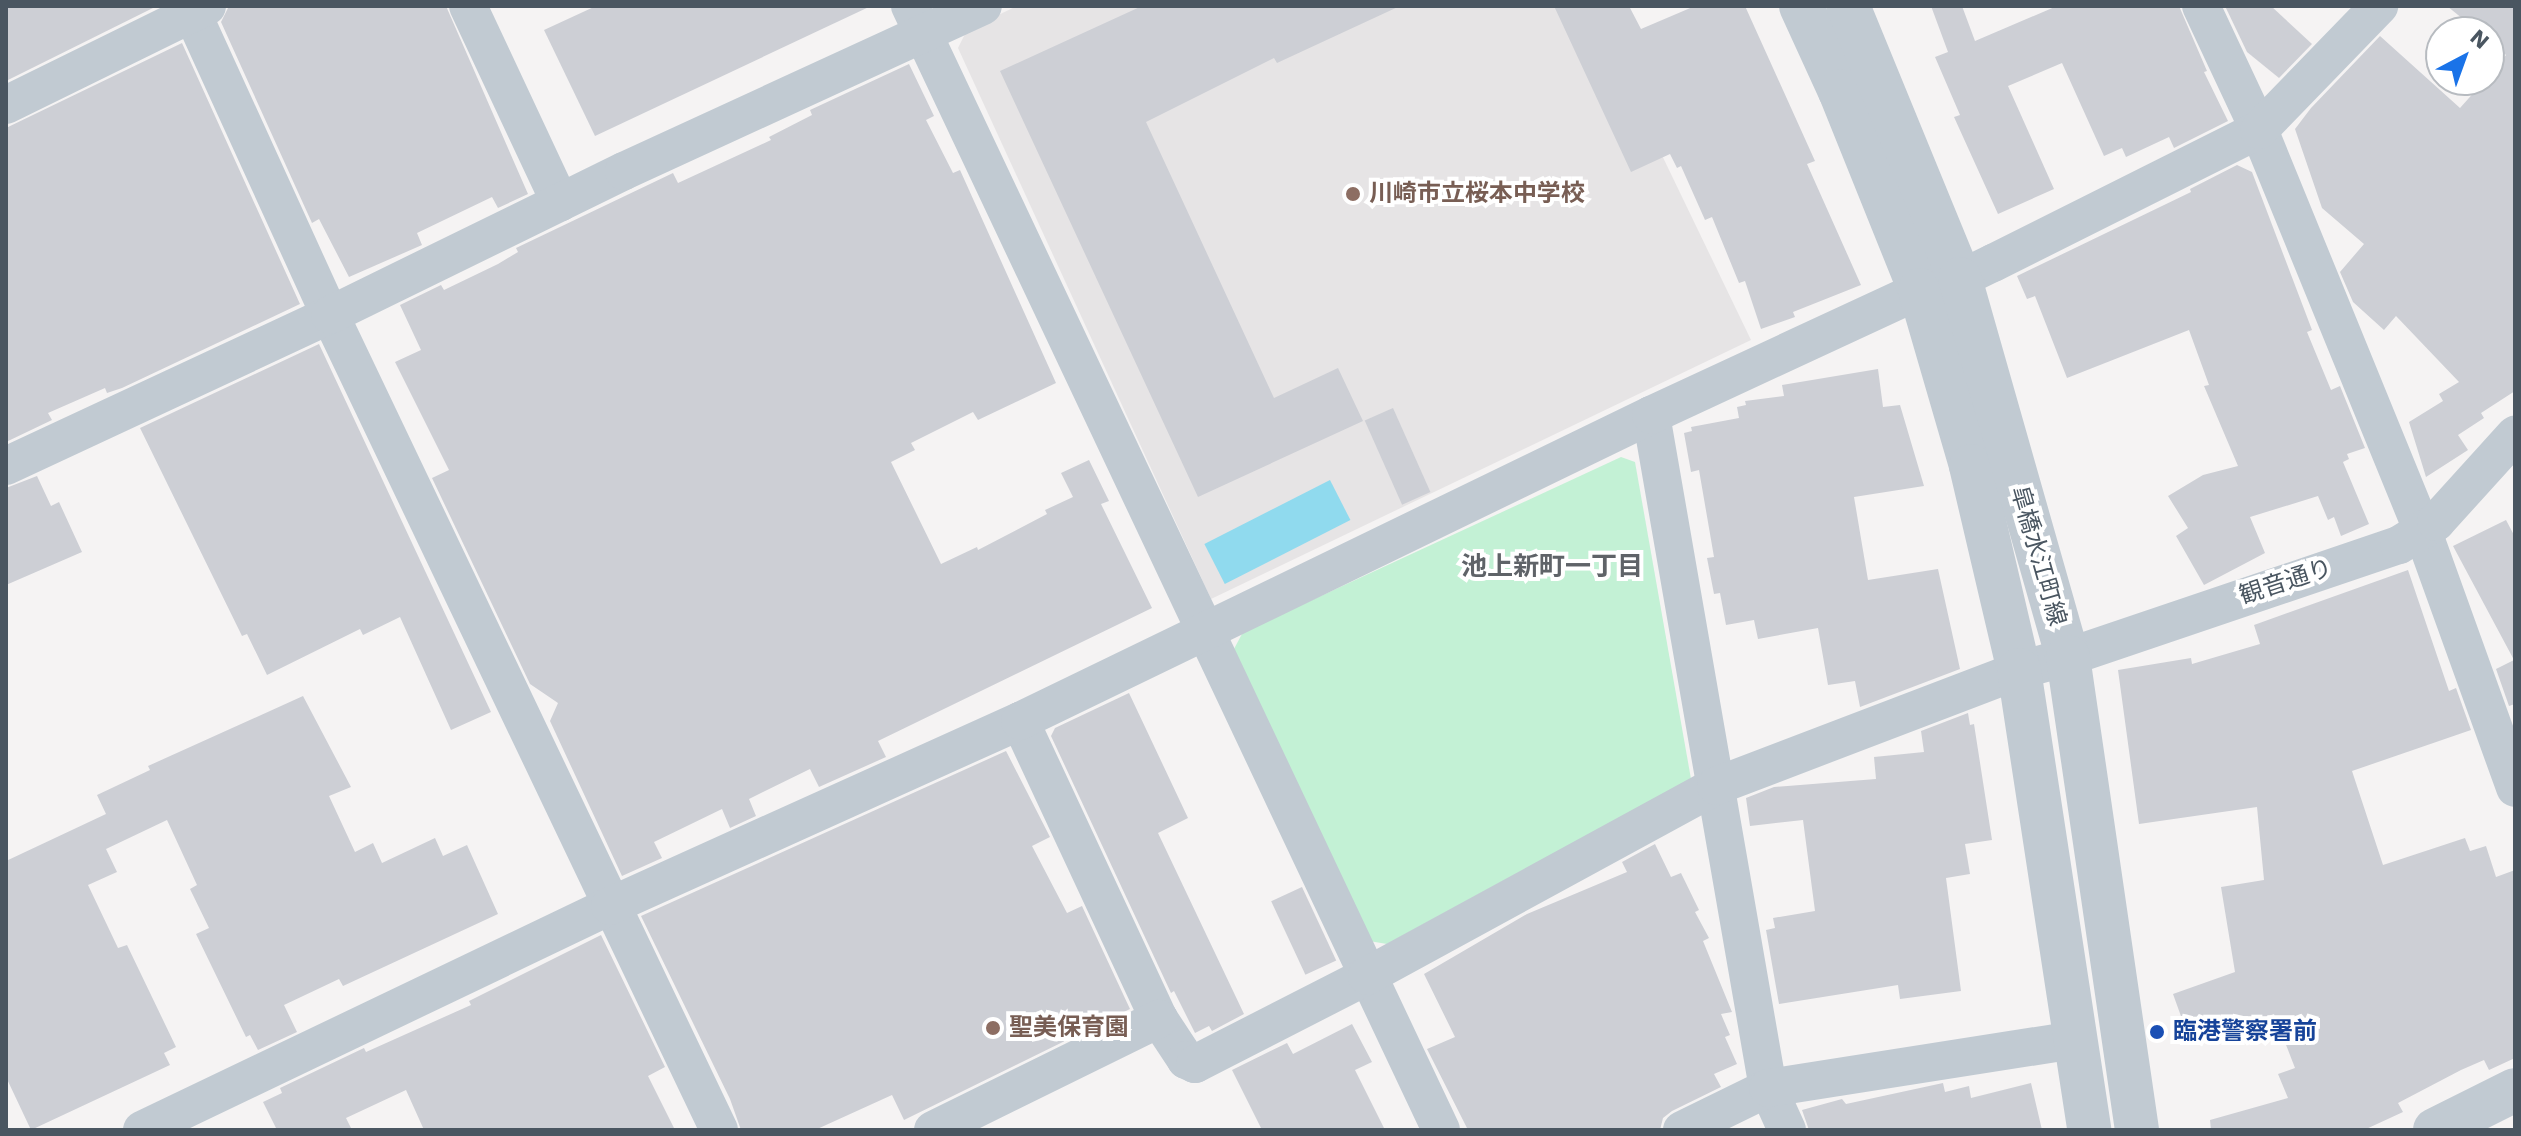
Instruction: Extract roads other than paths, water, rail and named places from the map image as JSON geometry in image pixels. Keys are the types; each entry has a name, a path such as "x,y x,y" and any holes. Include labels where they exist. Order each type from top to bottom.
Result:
{"street":[{"path":"468,6 560,202"},
{"path":"6,466 330,315 917,20 983,6"},
{"name":"皐橋水江町線","path":"1801,6 1840,91 1940,285 1971,466 2019,670 2089,1130"},
{"name":"皐橋水江町線","path":"1848,6 2068,657 2137,1130"},
{"path":"2201,6 2259,130 2423,532 2515,788"},
{"path":"142,1130 610,906 1020,721 1651,415 1940,285 2259,130 2379,6"},
{"path":"6,105 196,8 330,315 719,1130"},
{"path":"917,20 1441,1130"},
{"path":"1651,415 1768,1088 1787,1130"},
{"name":"観音通り","path":"1159,1019 1186,1060 1195,1064 1367,976 1716,786 2019,670 2068,657 2399,545 2423,532 2458,500 2515,435"},
{"path":"933,1130 1159,1019 1020,721"},
{"path":"1682,1130 1768,1088 2076,1040"},
{"path":"2435,1130 2515,1090"}],"water":[{"path":"1330,480 1350,520 1225,584 1204,544"}],"place":[{"name":"川崎市立桜本中学校","path":"1353,194"},
{"name":"聖美保育園","path":"993,1028"},
{"name":"臨港警察署前","path":"2157,1032"}],"district":[{"name":"池上新町一丁目","path":"1552,567"}]}
